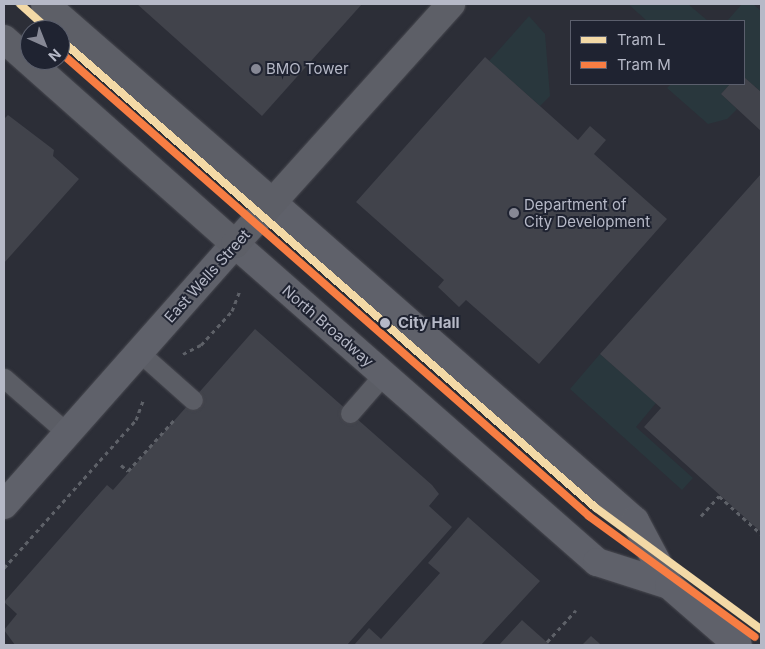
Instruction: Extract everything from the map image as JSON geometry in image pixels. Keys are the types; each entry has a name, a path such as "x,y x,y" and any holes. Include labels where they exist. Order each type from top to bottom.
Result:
{"main road":[{"name":"North Broadway","path":"45,4 635,521 669,585 738,645"},
{"name":"East Wells Street","path":"4,505 272,202 440,8"},
{"name":"North Broadway","path":"4,39 597,562 669,585"}],"lane":[{"path":"139,352 192,400"},
{"path":"350,413 384,374"},
{"path":"4,378 67,433"}],"path":[{"path":"4,568 136,420 143,400 164,375 232,311 240,290"},
{"path":"121,465 128,471 177,416 170,410"},
{"path":"701,516 719,495 761,534"},
{"path":"547,642 576,610"}],"shaded area":[{"path":"628,4 688,4 707,20 646,20"},
{"path":"742,4 753,4 761,11 761,92 745,78 745,20 728,20"},
{"path":"529,16 545,34 550,96 540,106 489,61"},
{"path":"670,85 729,85 721,94 737,109 727,119 708,124 667,88"},
{"path":"600,354 656,403 636,427 693,478 682,490 570,389"}],"building":[{"name":"BMO Tower","path":"137,4 362,4 262,116"},
{"name":"Department of City Development","path":"485,57 578,140 590,126 606,140 594,154 667,219 539,364 466,300 459,307 438,287 444,280 356,202"},
{"path":"745,78 761,92 761,131 721,94 729,85 745,85"},
{"path":"8,115 54,150 53,156 79,179 4,263 4,119"},
{"path":"761,174 761,532 644,427 661,408 600,354"},
{"path":"255,329 432,485 439,494 429,506 452,527 347,645 15,645 4,630 17,614 4,602 107,485 113,490"},
{"path":"468,517 540,581 481,645 354,645 369,628 381,639 440,573 428,563"},
{"path":"523,621 550,645 499,645"},
{"path":"591,636 599,643 601,645 582,645"}],"tram line":[{"name":"L","path":"20,4 38,20"},
{"name":"L","path":"70,48 596,508 761,629"},
{"name":"M","path":"70,61 589,516 755,637"}],"place":[{"name":"BMO Tower","path":"256,69"},
{"name":"Department of City Development","path":"514,213"},
{"name":"City Hall","path":"385,323"}]}
